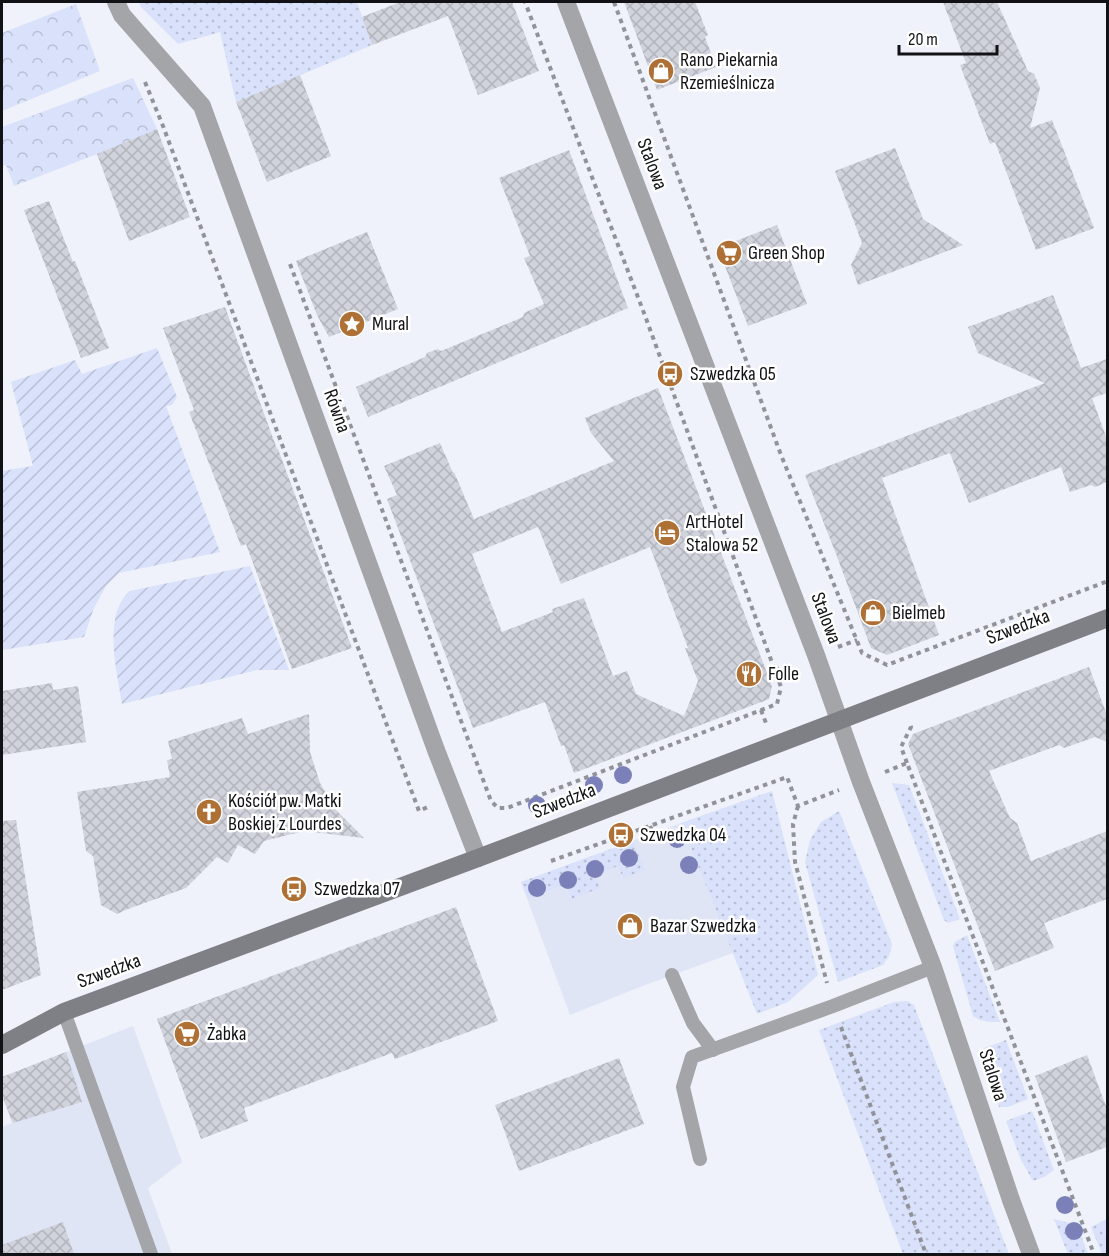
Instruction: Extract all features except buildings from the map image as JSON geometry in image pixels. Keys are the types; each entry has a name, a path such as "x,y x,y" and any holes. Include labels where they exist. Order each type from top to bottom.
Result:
{"street":[{"name":"Równa","path":"116,2 122,15 202,106 453,796 478,858"},
{"name":"Stalowa","path":"566,2 933,967 1011,1200 1032,1254"},
{"name":"Szwedzka","path":"2,1044 64,1012 478,858 1107,618"},
{"name":"Szwedzka","path":"2,1029 37,1025"}],"lane":[{"path":"700,1159 683,1087 692,1057 933,967"},
{"path":"672,975 693,1023 713,1050"},
{"path":"64,1012 151,1254"}],"path":[{"path":"289,261 490,801 498,808 507,808 777,704 782,687 648,324 525,2"},
{"path":"614,2 781,455 862,653 887,665 1107,581"},
{"path":"141,74 163,126 418,810 453,796"},
{"path":"911,727 901,747 1094,1254"},
{"path":"883,773 907,764"},
{"path":"541,864 787,777 798,806 793,824 795,862 833,1006 926,1254"},
{"path":"798,806 832,793"},
{"path":"650,825 653,833"}],"shaded area":[{"name":"Bazar Szwedzka","path":"681,823 733,953 570,1015 521,882"},
{"path":"133,1026 182,1162 148,1188 172,1254 2,1254 2,1127 12,1123 2,1096 2,1077"}],"green space":[{"path":"139,2 357,2 372,45 236,102 220,32 178,44 141,7"},
{"path":"76,4 100,71 2,111 2,33"},
{"path":"133,78 157,129 14,186 6,165 2,166 2,127"},
{"path":"157,348 177,397 172,405 166,406 220,552 119,573 106,586 94,608 84,637 2,650 2,471 33,466 11,382 75,360 82,374"},
{"path":"250,566 289,670 257,670 122,704 115,661 114,629 121,601 130,591"},
{"path":"892,783 909,785 960,919 948,923 944,920"},
{"path":"772,791 818,975 788,1002 757,1014 681,823"},
{"path":"839,811 892,944 889,956 883,965 838,982 805,862 810,840 821,822"},
{"path":"633,841 645,870 623,878 618,866 595,875 600,888 572,899 566,884 528,899 521,882"},
{"path":"967,935 1000,1022 982,1021 973,1016 953,946 955,942"},
{"path":"907,1001 914,1005 1009,1254 903,1254 819,1030 894,1002"},
{"path":"1006,1040 1028,1099 1008,1107 999,1107 982,1049"},
{"path":"1032,1111 1054,1170 1033,1181 1021,1160 1006,1121"},
{"path":"1054,1219 1077,1225 1088,1254 1068,1254"},
{"path":"1107,1219 1107,1254 1102,1254 1091,1227"}],"place":[{"name":"Rano Piekarnia Rzemieślnicza","path":"661,71"},
{"name":"Green Shop","path":"729,253"},
{"name":"Mural","path":"352,324"},
{"name":"Szwedzka 05","path":"670,374"},
{"name":"ArtHotel Stalowa 52","path":"667,533"},
{"name":"Bielmeb","path":"873,613"},
{"name":"Folle","path":"749,674"},
{"name":"Kościół pw. Matki Boskiej z Lourdes","path":"209,812"},
{"name":"Szwedzka 04","path":"621,835"},
{"name":"Szwedzka 07","path":"294,889"},
{"name":"Bazar Szwedzka","path":"630,926"},
{"name":"Żabka","path":"187,1034"}]}
